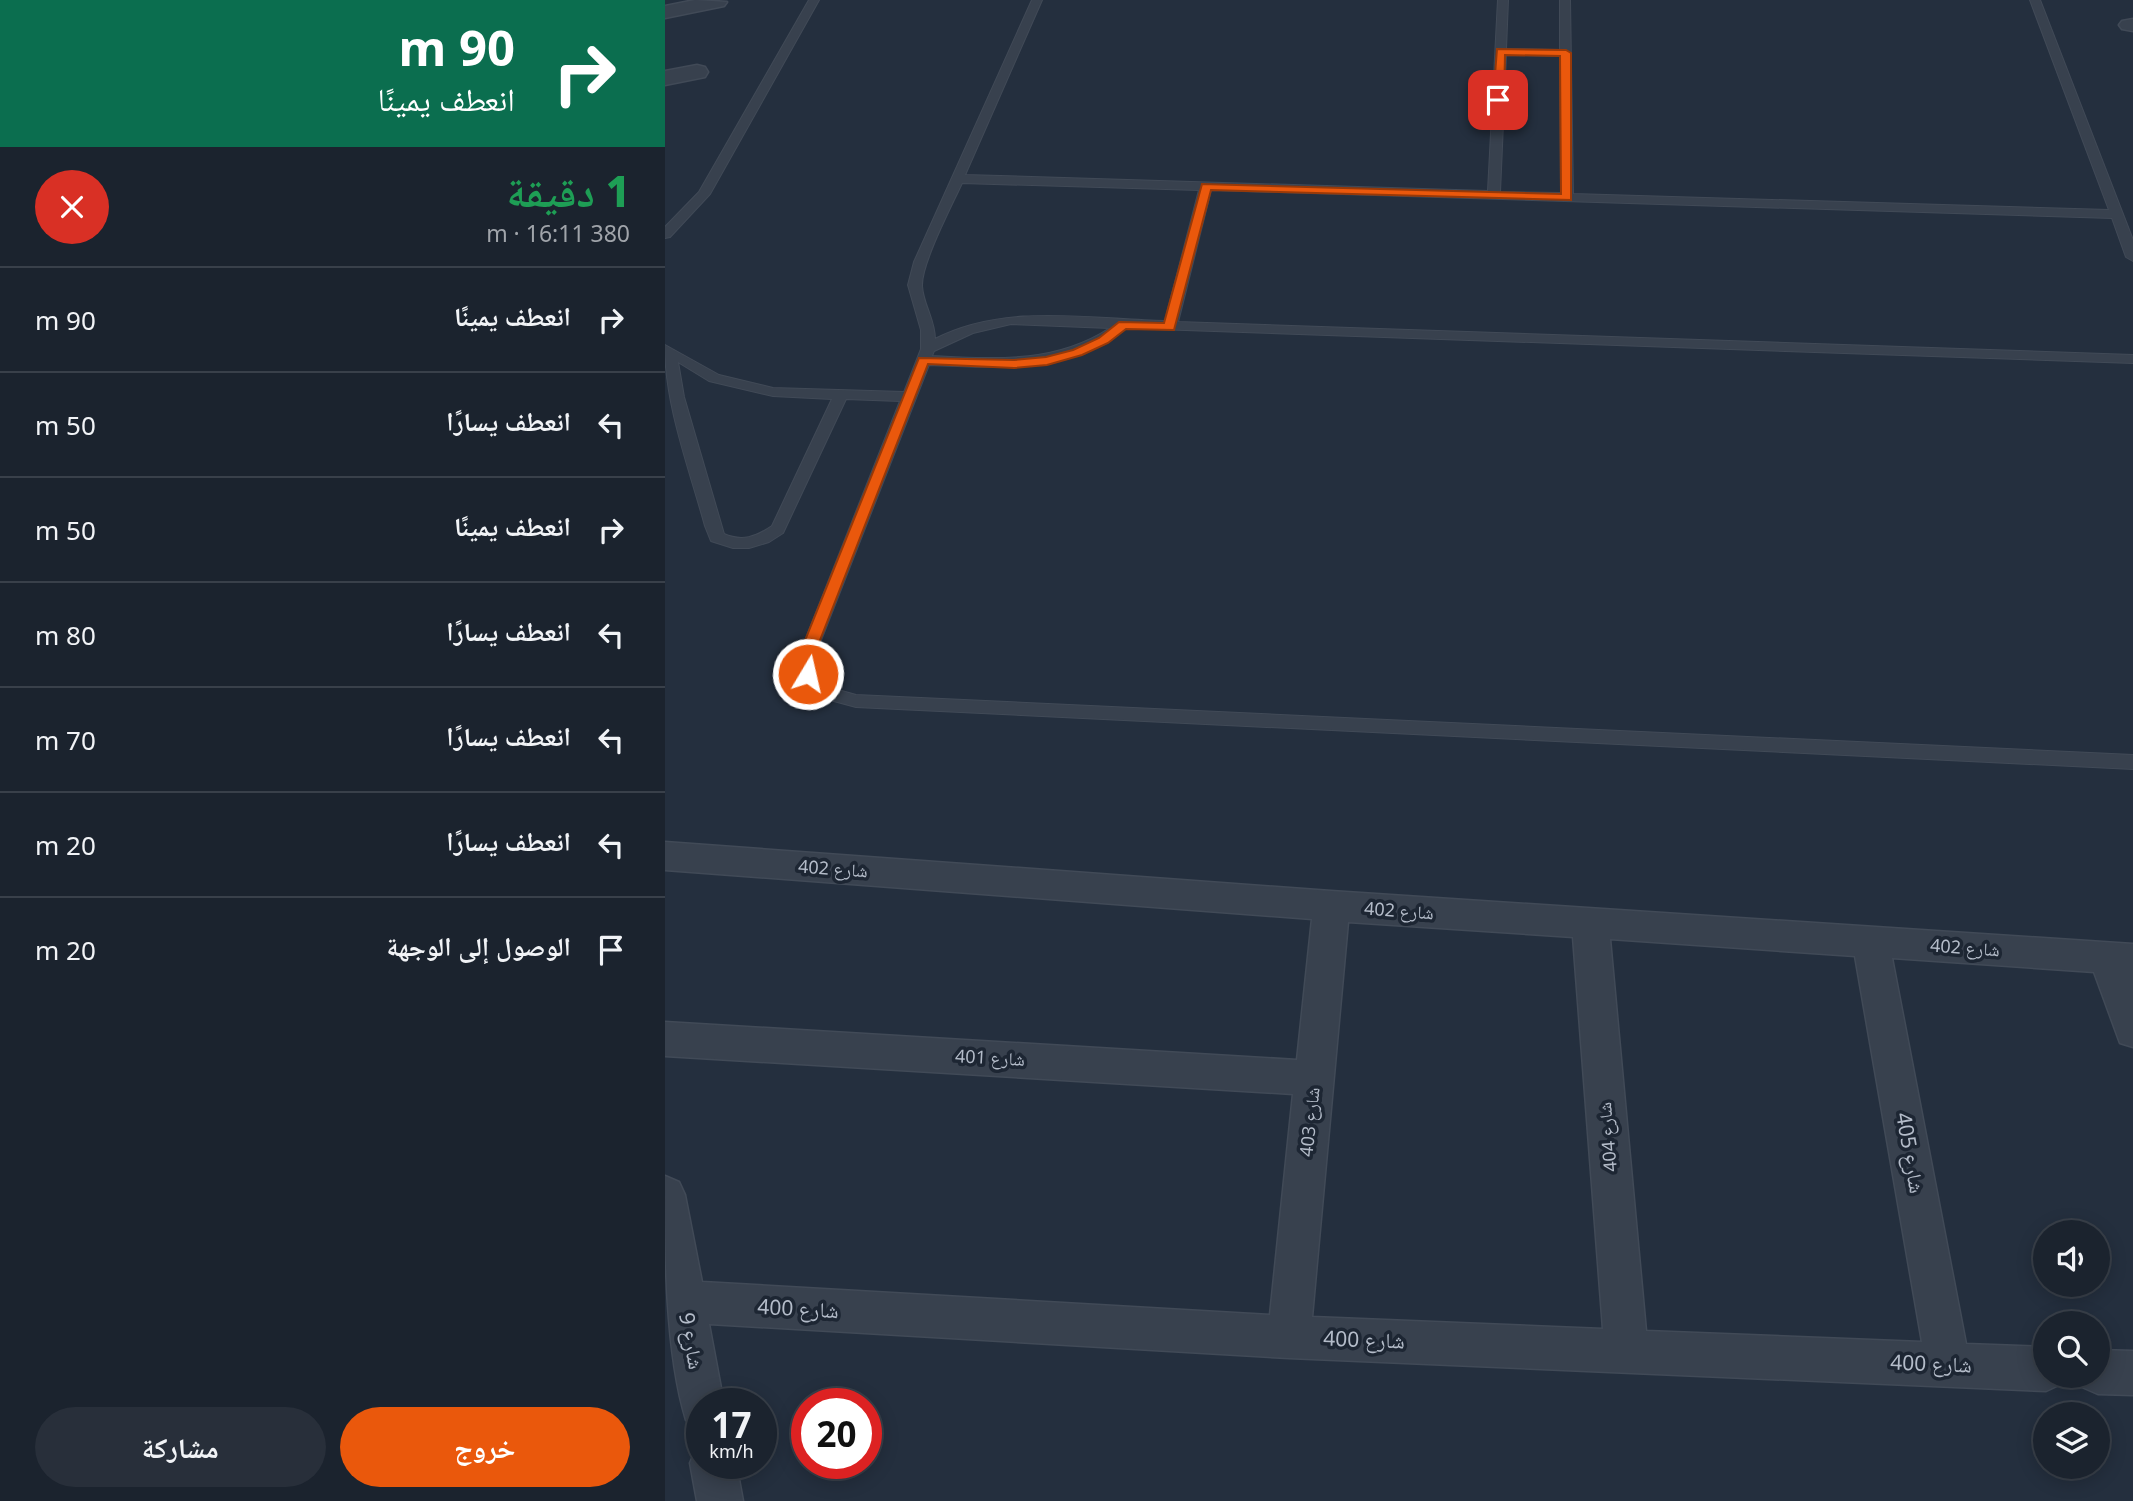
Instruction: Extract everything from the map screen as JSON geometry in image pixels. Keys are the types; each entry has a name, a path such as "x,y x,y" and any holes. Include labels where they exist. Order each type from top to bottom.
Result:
{"street":[{"path":"665,12 717,2"},
{"path":"665,78 697,72"},
{"name":"شارع 402","path":"665,856 1331,906 2120,958"},
{"name":"شارع 403","path":"1289,1337 1331,906"},
{"name":"شارع 404","path":"1590,923 1626,1351"},
{"name":"شارع 405","path":"1871,942 1948,1365"},
{"path":"2120,958 2133,1031"},
{"name":"شارع 401","path":"665,1038 1315,1078"},
{"name":"شارع 9","path":"665,1195 699,1388"},
{"name":"شارع 400","path":"683,1302 1289,1337 2033,1368"},
{"path":"2110,1372 2133,1373"},
{"path":"716,1479 720,1501"}],"lane":[{"path":"665,234 704,194 814,0"},
{"path":"1037,0 921,262 915,285 928,330 926,355 810,648 808,674 825,693 856,701 2133,762"},
{"path":"1494,195 1503,0"},
{"path":"1565,0 1567,197"},
{"path":"2035,0 2133,257"},
{"path":"1500,52 1566,53"},
{"path":"959,179 2117,214"},
{"path":"1170,327 1206,186"},
{"path":"926,355 952,334 981,324 1011,320 2133,359"},
{"path":"926,355 1014,364 1047,361 1077,353 1103,341 1123,325"},
{"path":"667,352 714,379 773,392 909,397"},
{"path":"667,352 713,526 717,537 729,543 747,544 765,539 778,529 841,395"}],"route":[{"path":"808,674 810,648 923,360 1014,364 1047,361 1077,353 1103,341 1123,325 1170,327 1206,186 1567,197 1566,53 1500,52 1498,100"}]}
